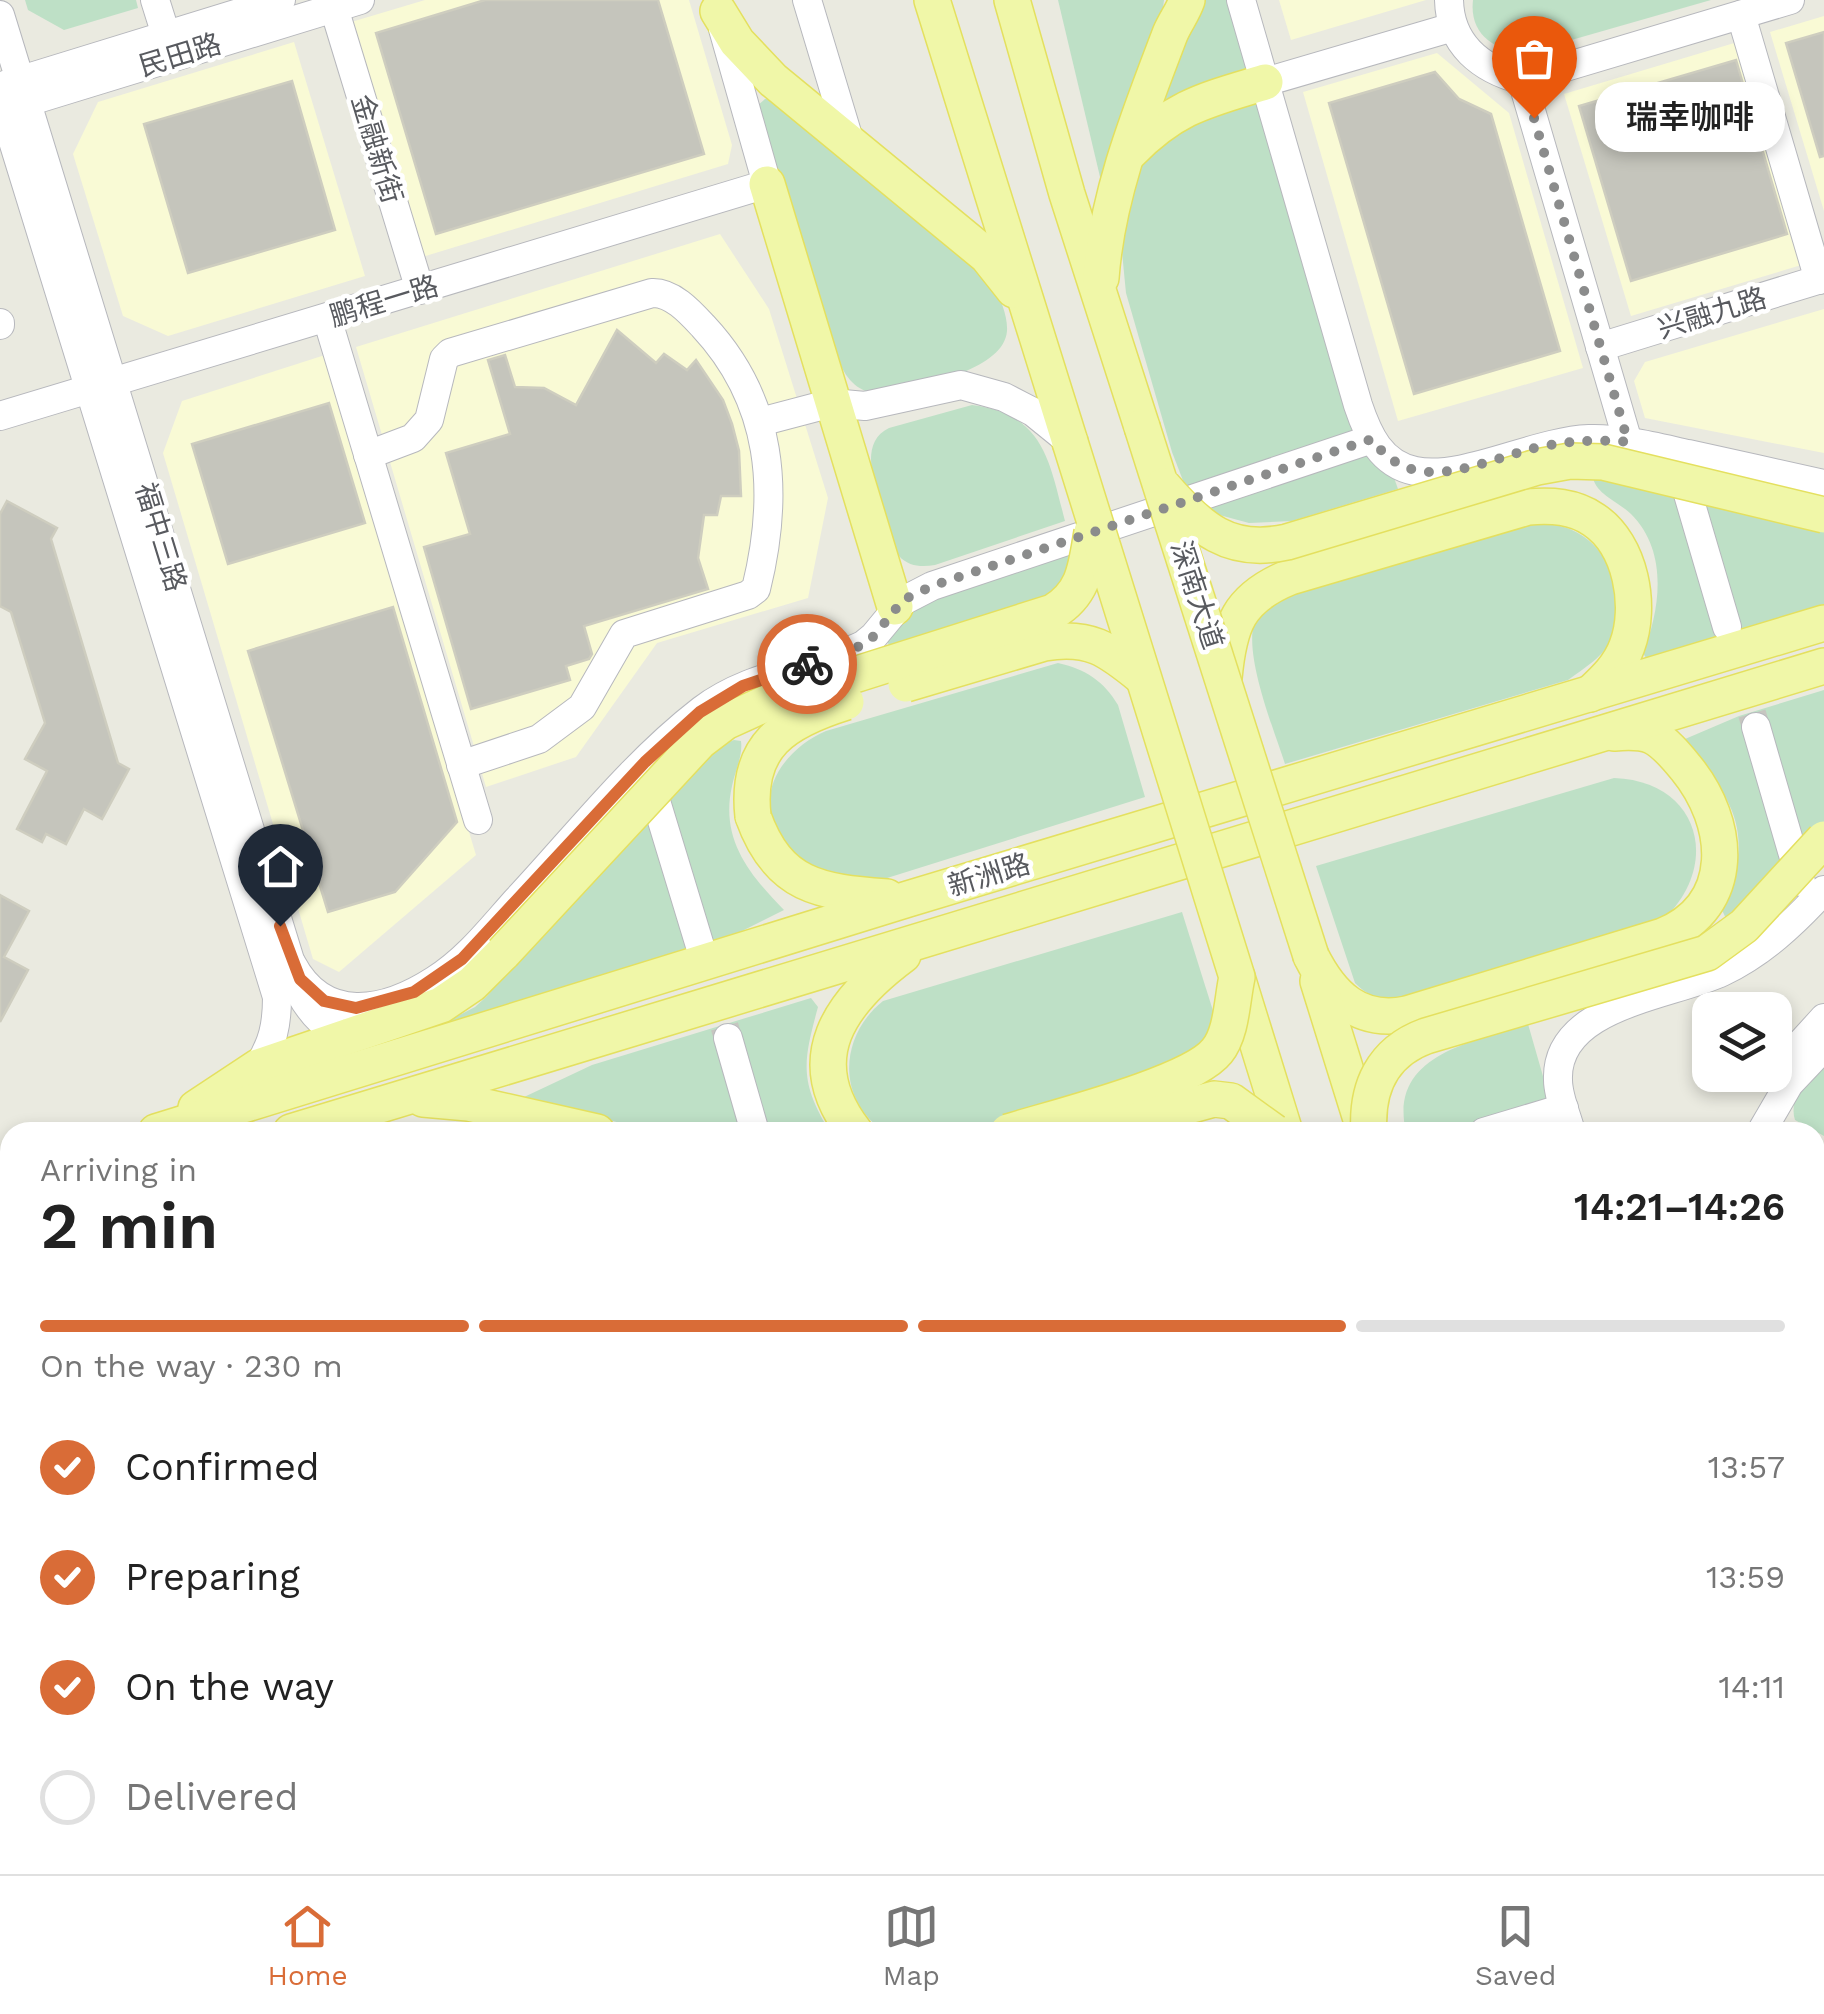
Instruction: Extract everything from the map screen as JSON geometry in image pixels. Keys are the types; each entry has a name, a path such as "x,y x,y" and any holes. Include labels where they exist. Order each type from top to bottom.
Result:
{"main road":[{"name":"深南大道","path":"1013,2 1067,194 1364,1122"},
{"path":"716,6 737,42 758,66 987,256 1028,309"},
{"path":"930,9 1028,309 1282,1122"},
{"path":"1100,294 1105,232 1126,156 1178,10"},
{"path":"1126,156 1158,124 1182,110 1264,82"},
{"path":"767,184 895,608"},
{"path":"1163,486 1209,531 1222,539 1253,547 1286,542 1537,467 1570,461 1603,462 1824,515"},
{"path":"1224,678 1233,628 1248,602 1259,592 1290,577 1528,507 1548,505 1573,509 1596,520 1613,539 1627,567 1633,594 1633,623 1627,648 1612,674 1590,695"},
{"path":"173,1122 258,1067 441,1005 472,984 713,731 769,702 1064,606 1082,585 1094,521"},
{"name":"新洲路","path":"190,1122 908,899 1824,623"},
{"path":"908,899 833,893 807,884 772,856 752,816 750,792 756,767 767,746 785,727 812,712 1044,642 1090,642 1114,654 1142,677"},
{"name":"新洲路","path":"325,1122 1824,666"},
{"path":"1310,956 1329,988 1345,1003 1376,1016 1407,1014 1663,936 1688,924 1715,887 1720,858 1710,804 1675,754 1654,737 1631,732 1603,733"},
{"path":"1368,1122 1374,1084 1384,1065 1402,1046 1707,952 1744,926 1824,840"},
{"path":"848,1122 831,1088 830,1038 842,1012 872,978 922,941"},
{"path":"1040,1122 1166,1082 1201,1065 1224,1040 1237,977"},
{"path":"402,1099 468,1103 554,1122"},
{"path":"1130,1122 1214,1099 1230,1101 1260,1122"}],"street":[{"path":"155,0 166,35"},
{"name":"民田路","path":"8,98 166,35 281,0"},
{"path":"807,0 851,146"},
{"path":"1241,0 1358,405 1372,439 1390,460 1426,473 1590,439 1628,442 1824,484"},
{"path":"1264,82 1451,13 1469,53 1492,70 1522,80 1790,0"},
{"name":"民田路","path":"8,98 347,4"},
{"name":"金融新街","path":"347,4 420,290"},
{"path":"716,6 767,184"},
{"name":"福中三路","path":"0,15 8,98 300,993 311,1013 328,1030 350,1038"},
{"path":"1740,15 1822,279"},
{"path":"1522,80 1628,442"},
{"name":"鹏程一路","path":"0,416 767,184"},
{"name":"兴融九路","path":"1600,347 1822,279"},
{"path":"368,454 413,438 428,420 444,360 450,353 652,293 660,293 688,309 720,344 745,384 760,422 768,463 770,514 756,588 748,596 624,634 582,707 539,739 461,765"},
{"path":"327,318 478,820"},
{"path":"760,422 832,403 865,406 961,385 1004,397 1033,412 1070,442"},
{"name":"福中三路","path":"101,386 277,997 272,1044 258,1067"},
{"path":"292,964 316,996 343,1007 383,1002 431,983 471,950 645,762 713,702 762,678 863,645 895,608 932,586 1372,439"},
{"path":"1675,452 1726,627"},
{"path":"1568,1120 1558,1086 1559,1068 1567,1048 1588,1022 1732,968 1766,945 1816,899 1756,727"},
{"path":"645,762 700,946"},
{"path":"1792,1053 1824,1018"},
{"path":"728,1038 752,1122"},
{"path":"1771,1122 1789,1084 1824,1047"},
{"path":"1747,1122 1761,1092"}],"shaded area":[{"path":"25,0 136,0 138,8 64,30 28,10"},
{"path":"425,0 689,0 732,145 728,164 419,258 348,23"},
{"path":"1058,0 1164,0 1162,16 1101,181"},
{"path":"1189,0 1229,0 1251,75 1170,107 1150,103"},
{"path":"1279,0 1426,0 1291,40"},
{"path":"1473,0 1711,0 1526,53 1504,49 1486,38 1475,22"},
{"path":"1824,16 1824,211 1770,32"},
{"path":"1741,41 1808,263 1631,316 1564,94"},
{"path":"294,42 365,276 168,336 123,316 73,154 98,102"},
{"path":"1437,53 1509,113 1583,368 1398,421 1303,92"},
{"path":"1259,97 1398,489 1292,521 1249,523 1212,513 1187,491 1126,293 1122,252 1134,184 1150,148 1172,133"},
{"path":"772,99 995,286 1007,331 1003,344 993,355 945,379 897,393 872,393 852,382 842,368 759,128 757,106"},
{"path":"720,234 769,309 828,498 808,598 657,643 576,757 486,787 356,347"},
{"path":"1824,309 1824,453 1645,418 1634,381 1645,362"},
{"path":"325,355 476,855 339,972 313,959 163,453 182,401"},
{"path":"972,405 1015,418 1029,430 1048,460 1065,521 935,565 911,564 896,552 889,536 871,467 874,444 889,428"},
{"path":"1593,478 1824,520 1824,604 1646,658 1643,653 1654,618 1658,582 1651,546 1631,514 1604,494"},
{"path":"1541,522 1586,538 1613,576 1619,607 1617,622 1610,644 1600,656 1568,680 1285,764 1252,646 1253,628 1263,609 1282,593 1513,525"},
{"path":"1070,550 1072,570 1045,600 890,650 886,635 904,605"},
{"path":"1058,663 1093,677 1118,705 1145,797 868,884 801,868 770,812 773,783 800,747 826,731"},
{"path":"1824,690 1824,830 1728,923 1722,910 1738,857 1736,822 1723,792 1678,742 1739,716"},
{"path":"734,740 741,741 741,747 729,805 734,839 749,869 784,910 726,939 452,1026 450,1020 486,997 663,795"},
{"path":"1614,778 1643,783 1665,793 1682,809 1692,828 1696,850 1693,873 1683,896 1665,918 1398,1001 1374,996 1355,983 1316,866"},
{"path":"1182,912 1214,1014 1208,1042 1159,1077 1010,1122 873,1122 858,1103 849,1068 858,1032 883,1001"},
{"path":"811,998 818,1007 807,1071 813,1099 824,1122 617,1122 522,1098 592,1065"},
{"path":"1528,1024 1556,1122 1405,1122 1404,1106 1410,1085 1422,1068 1460,1046"},
{"path":"1824,1057 1824,1122 1795,1120 1794,1102 1801,1086"}],"building":[{"path":"485,0 658,0 704,154 436,234 376,33"},
{"path":"1824,32 1824,156 1820,157 1786,43"},
{"path":"1736,60 1787,234 1631,281 1579,106"},
{"path":"1435,72 1459,99 1491,114 1560,351 1414,394 1329,103"},
{"path":"292,81 335,230 188,273 144,124"},
{"path":"617,330 656,363 664,354 687,370 696,360 723,400 732,424 739,451 741,496 721,496 717,515 704,515 698,558 708,589 584,626 592,654 589,659 566,666 570,680 471,709 424,547 470,534 446,453 510,434 488,360 505,355 515,387 544,388 576,405"},
{"path":"329,403 365,523 228,564 192,444"},
{"path":"7,501 57,528 51,539 118,763 129,769 102,819 84,809 66,844 46,834 42,842 17,829 47,771 25,759 45,723 11,612 0,606 0,514"},
{"path":"393,607 457,822 395,892 328,912 248,651"},
{"path":"0,895 29,911 4,957 28,970 0,1022"}],"tunnel":[{"path":"1728,633 1756,727"},
{"path":"700,946 728,1038"}],"way so far":[{"path":"807,664 863,645 903,600 932,586 1372,439 1390,460 1426,473 1458,469 1565,442 1628,442 1534,118"}],"place":[{"name":"瑞幸咖啡","path":"1534,118"}],"route":[{"path":"280,926 300,979 308,990 332,1005 356,1008 414,992 462,959 645,762 700,712 743,686 807,664"}]}
